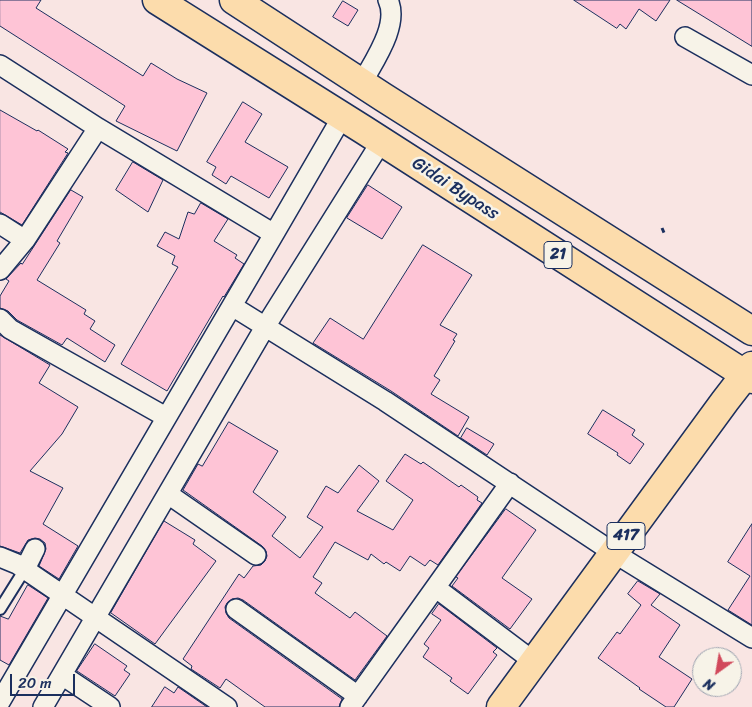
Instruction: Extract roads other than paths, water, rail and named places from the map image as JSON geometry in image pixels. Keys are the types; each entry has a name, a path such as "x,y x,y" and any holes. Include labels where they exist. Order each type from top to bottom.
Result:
{"highway":[{"name":"Gidai Bypass","path":"157,0 750,373"},
{"name":"21","path":"234,0 752,330"},
{"name":"417","path":"501,707 725,401 750,373"}],"street":[{"path":"371,89 389,32 391,5 388,0"},
{"path":"685,37 752,75"},
{"path":"0,65 98,128 274,234"},
{"path":"43,707 62,675 79,606 166,417 248,317 274,234 359,127"},
{"path":"0,702 168,494 248,317 359,127"},
{"path":"0,270 25,240 98,128"},
{"path":"0,224 25,240"},
{"path":"248,317 385,401 614,553 752,638"},
{"path":"0,319 10,329 166,417"},
{"path":"236,609 354,701 510,483"},
{"path":"168,494 256,555"},
{"path":"24,569 35,549"},
{"path":"0,557 24,569 227,707"},
{"path":"436,588 533,662"},
{"path":"62,675 110,707"}],"lane":[{"path":"0,609 24,569"}]}
